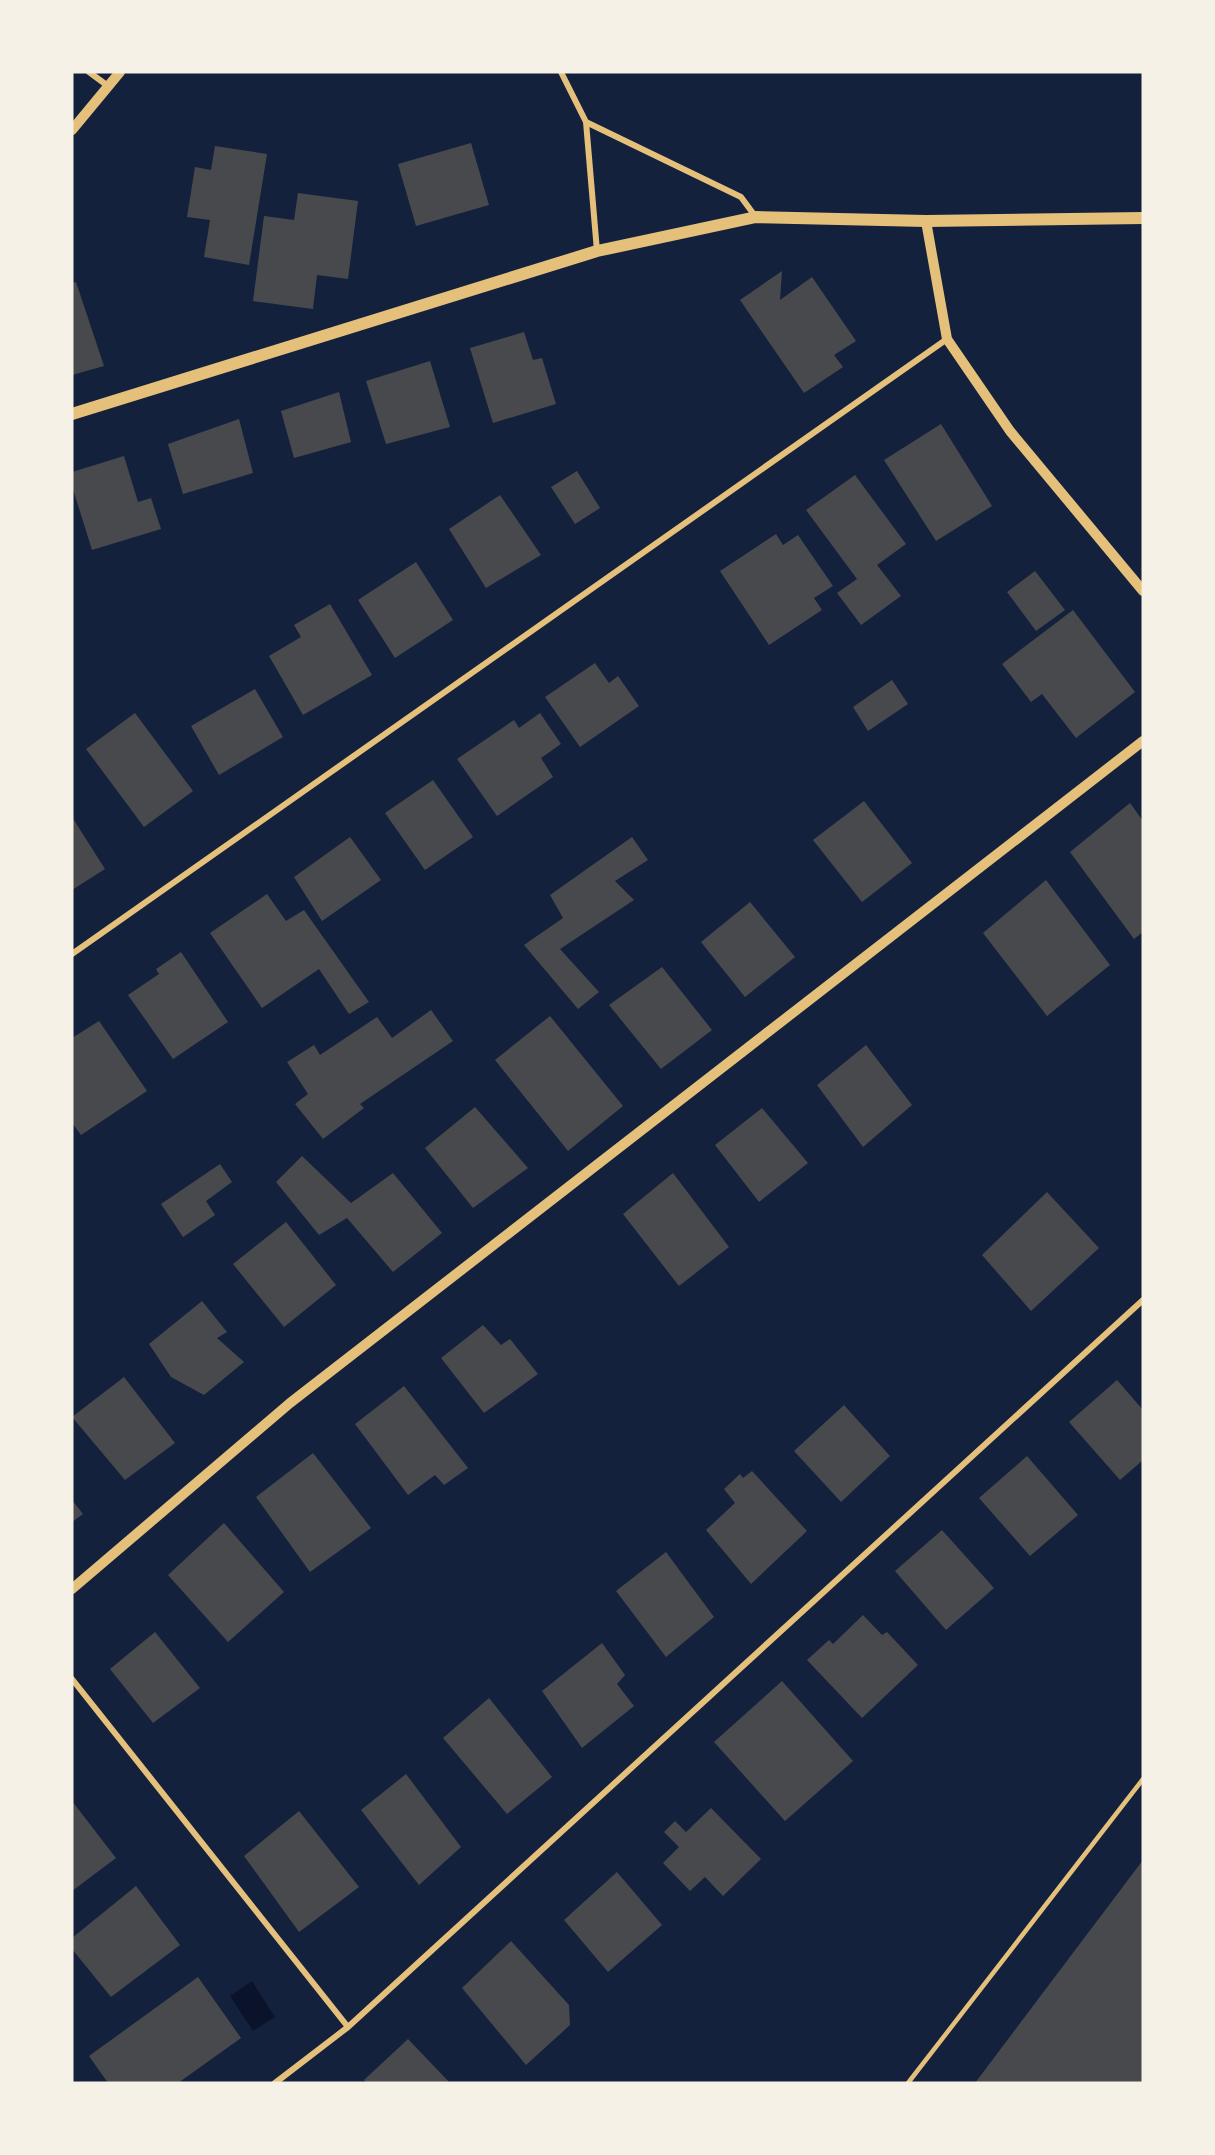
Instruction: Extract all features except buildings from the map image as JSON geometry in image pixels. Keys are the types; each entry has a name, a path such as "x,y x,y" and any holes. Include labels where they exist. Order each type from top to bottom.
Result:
{"main road":[{"path":"72,414 597,251 756,216 926,221 1143,218"}],"street":[{"path":"89,72 108,87"},
{"path":"72,130 120,72"},
{"path":"561,72 586,122 597,251"},
{"path":"586,122 741,197 756,216"},
{"path":"926,221 947,339 1010,431 1143,591"},
{"path":"72,954 947,339"},
{"path":"72,1589 290,1403 1143,741"},
{"path":"275,2083 348,2027 1143,1300"},
{"path":"72,1679 348,2027"}],"lane":[{"path":"908,2083 1143,1779"}],"water":[{"path":"252,1981 275,2017 253,2031 230,1996"}]}
